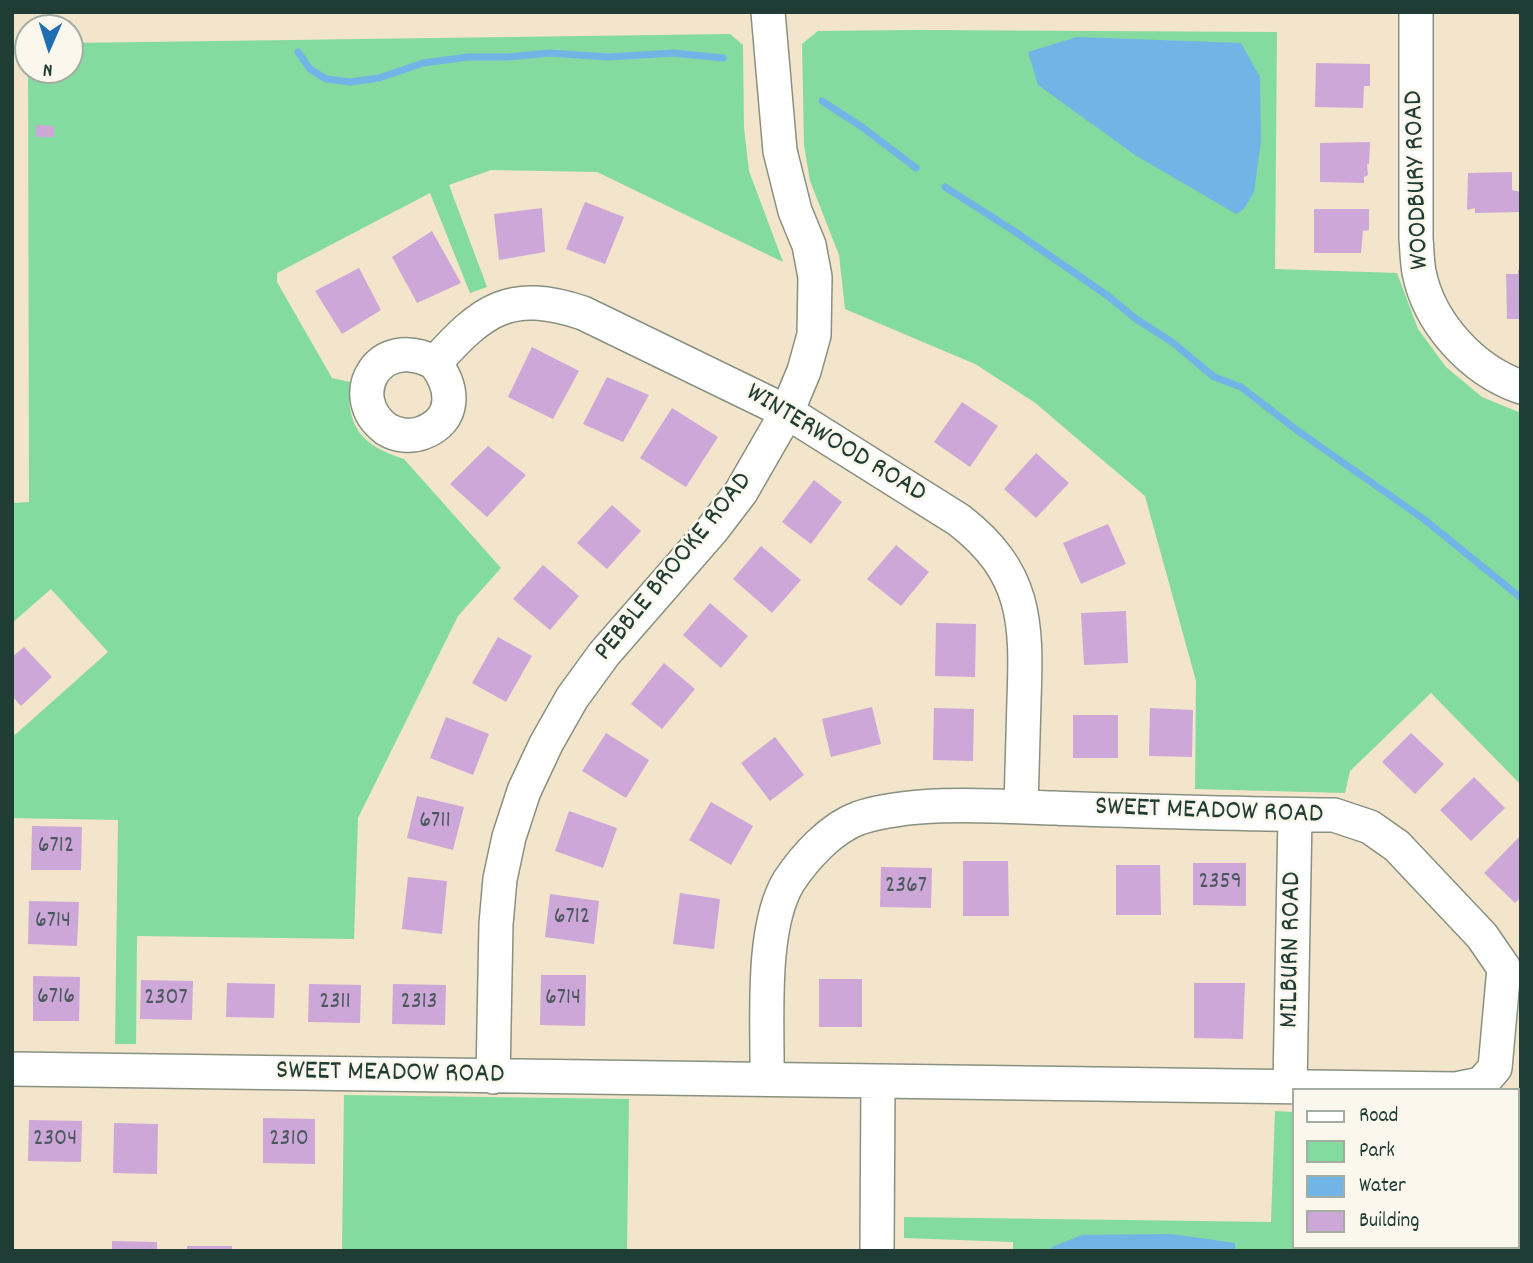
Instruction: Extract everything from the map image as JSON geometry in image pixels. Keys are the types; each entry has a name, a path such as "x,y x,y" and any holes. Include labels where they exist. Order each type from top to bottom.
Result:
{"street":[{"name":"PEBBLE BROOKE ROAD","path":"494,1077 496,924 500,879 509,836 524,791 572,698 604,654 720,520 757,466 787,412 804,371 814,335 815,277 809,245 796,211 780,151 768,12"},
{"name":"WOODBURY ROAD","path":"1416,12 1416,239 1419,273 1433,309 1452,340 1479,365 1505,382 1521,387"},
{"name":"WINTERWOOD ROAD","path":"435,363 464,330 489,314 509,305 560,305 583,313 787,412 959,520 981,537 1012,583 1022,611 1026,647 1021,807"},
{"name":"SWEET MEADOW ROAD","path":"767,1079 769,957 776,913 789,882 817,844 856,819 901,807 1021,807 1334,815 1370,827 1397,846 1482,936 1504,968 1495,1068 1481,1084 1460,1088"},
{"name":"MILBURN ROAD","path":"1290,1086 1295,815"},
{"name":"SWEET MEADOW ROAD","path":"12,1069 1400,1088"},
{"path":"877,1251 878,1082"}],"green space":[{"path":"818,31 1277,32 1275,269 1397,273 1418,329 1446,367 1482,397 1521,413 1521,785 1431,693 1350,771 1345,793 1195,789 1196,681 1145,496 1034,402 975,364 845,309 839,255 810,181 804,145 802,44"},
{"path":"730,34 743,45 744,128 749,171 783,262 597,172 491,170 449,185 487,287 470,293 430,193 277,273 277,282 332,378 350,382 350,411 359,432 377,448 404,459 501,568 458,616 358,818 354,939 137,936 136,1044 115,1044 118,820 12,818 12,735 108,652 51,589 12,623 12,503 29,502 28,84 84,84 84,43"},
{"path":"344,1095 629,1099 627,1251 342,1251"},
{"path":"1275,1111 1292,1112 1292,1249 1519,1249 1521,1226 1521,1251 1013,1251 1013,1242 904,1238 904,1217 1271,1222"}],"water":[{"path":"1077,37 1241,43 1260,77 1261,142 1254,192 1244,209 1236,214 1135,155 1038,85 1028,52"},
{"path":"1171,1234 1235,1243 1235,1251 1050,1251 1052,1247 1082,1235"}],"building":[{"path":"1316,63 1370,64 1370,86 1364,86 1363,108 1315,107"},
{"path":"36,125 54,126 54,137 36,137"},
{"path":"1370,142 1368,175 1364,177 1364,183 1320,182 1320,143"},
{"path":"1512,172 1512,190 1521,192 1521,212 1475,213 1475,208 1467,210 1468,173"},
{"path":"585,202 624,217 605,264 566,249"},
{"path":"542,208 545,252 499,260 494,214"},
{"path":"1314,209 1369,209 1369,230 1363,231 1361,253 1314,253"},
{"path":"432,231 461,283 417,303 392,257"},
{"path":"359,268 381,310 342,334 315,291"},
{"path":"1518,270 1521,270 1521,319 1507,319 1506,274 1518,274"},
{"path":"532,347 579,371 553,419 508,397"},
{"path":"607,377 649,395 623,442 583,424"},
{"path":"962,402 998,426 970,467 934,442"},
{"path":"672,408 718,437 686,487 640,458"},
{"path":"488,446 526,475 487,517 450,484"},
{"path":"1036,453 1069,483 1036,518 1004,489"},
{"path":"814,480 842,502 811,544 782,522"},
{"path":"612,505 641,531 607,569 577,543"},
{"path":"1108,524 1126,564 1081,584 1063,543"},
{"path":"896,545 929,572 901,606 867,579"},
{"path":"761,546 801,580 772,613 733,579"},
{"path":"543,565 579,596 550,630 513,599"},
{"path":"710,603 748,636 721,668 683,635"},
{"path":"1126,611 1128,663 1084,665 1081,613"},
{"path":"936,623 976,624 975,677 935,676"},
{"path":"498,637 532,656 506,702 472,683"},
{"path":"24,647 52,677 21,706 12,696 12,657"},
{"path":"664,663 695,689 662,729 631,704"},
{"path":"872,707 881,744 831,757 822,719"},
{"path":"934,708 974,709 973,761 933,760"},
{"path":"1150,708 1193,710 1192,757 1149,756"},
{"path":"1073,715 1118,715 1118,758 1073,758"},
{"path":"446,717 489,734 473,775 430,758"},
{"path":"606,733 649,760 626,798 582,771"},
{"path":"1411,733 1444,764 1415,794 1382,762"},
{"path":"775,737 804,775 770,801 741,763"},
{"path":"1474,777 1505,808 1471,841 1440,810"},
{"path":"417,796 464,807 453,850 407,838"},
{"path":"711,802 753,826 731,865 689,840"},
{"path":"569,811 617,828 603,868 555,851"},
{"path":"32,826 82,827 81,870 31,870"},
{"path":"1521,835 1521,897 1515,903 1484,873"},
{"path":"963,861 1008,861 1009,916 963,916"},
{"path":"1193,863 1246,863 1246,906 1193,905"},
{"path":"1116,865 1160,865 1161,915 1116,915"},
{"path":"881,867 932,868 931,908 880,907"},
{"path":"408,877 447,881 442,934 402,929"},
{"path":"680,893 720,899 714,949 673,944"},
{"path":"550,894 599,901 594,944 545,937"},
{"path":"29,901 79,902 77,946 28,944"},
{"path":"541,975 586,975 585,1026 540,1025"},
{"path":"33,976 80,977 79,1021 33,1021"},
{"path":"819,979 862,979 862,1027 819,1027"},
{"path":"141,980 193,981 192,1020 140,1019"},
{"path":"227,983 275,984 274,1018 226,1017"},
{"path":"1194,983 1245,983 1243,1039 1194,1038"},
{"path":"309,984 361,985 360,1023 308,1022"},
{"path":"393,984 446,985 445,1025 392,1024"},
{"path":"263,1118 315,1119 315,1164 263,1163"},
{"path":"29,1120 82,1121 81,1162 28,1161"},
{"path":"114,1123 158,1124 157,1174 113,1173"},
{"path":"112,1241 157,1242 157,1251 112,1251"},
{"path":"187,1246 232,1246 232,1251 187,1251"}],"waterway":[{"path":"298,52 310,69 326,79 350,82 379,78 423,63 468,57 549,53 608,57 673,53 723,58"},
{"path":"822,101 916,168"},
{"path":"945,187 1108,296 1136,319 1172,342 1214,377 1241,387 1298,431 1425,520 1521,598"}]}
